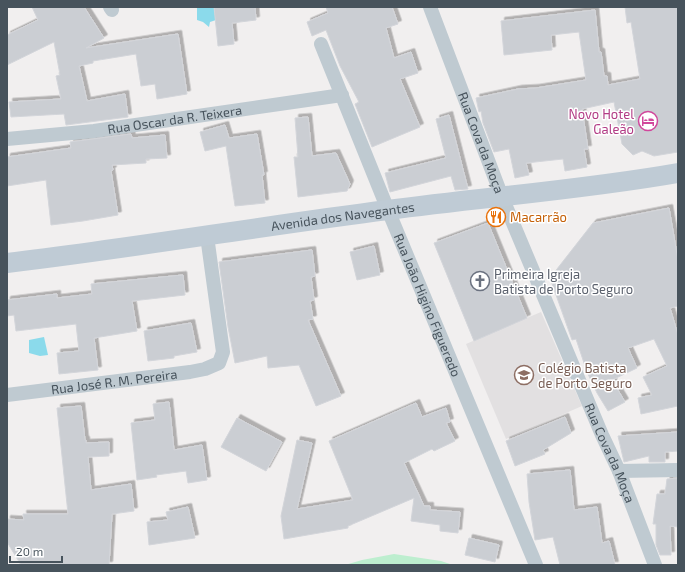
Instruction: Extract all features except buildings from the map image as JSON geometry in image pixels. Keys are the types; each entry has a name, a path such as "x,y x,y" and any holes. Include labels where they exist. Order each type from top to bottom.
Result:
{"main road":[{"name":"Avenida dos Navegantes","path":"7,263 388,210 502,197 678,173"}],"street":[{"name":"Rua Cova da Moça","path":"433,7 502,197 619,471 655,565"},
{"name":"Rua João Higino Figueredo","path":"321,44 388,210 536,565"},
{"name":"Rua Oscar da R. Teixera","path":"7,139 94,131 342,95"},
{"name":"Rua José R. M. Pereira","path":"7,395 190,372 205,369 219,363 223,352 207,236"},
{"path":"619,471 678,470"}],"shaded area":[{"name":"Colégio Batista de Porto Seguro","path":"541,312 582,406 506,439 466,344"}],"green space":[{"path":"394,554 441,561 453,565 345,565"}],"water":[{"path":"197,7 214,7 216,20 210,22 209,27 203,22 197,20"},
{"path":"44,337 48,355 40,356 29,353 29,340"}],"place":[{"name":"Novo Hotel Galeão","path":"648,121"},
{"name":"Macarrão","path":"496,217"},
{"name":"Primeira Igreja Batista de Porto Seguro","path":"480,281"},
{"name":"Colégio Batista de Porto Seguro","path":"524,375"}]}
